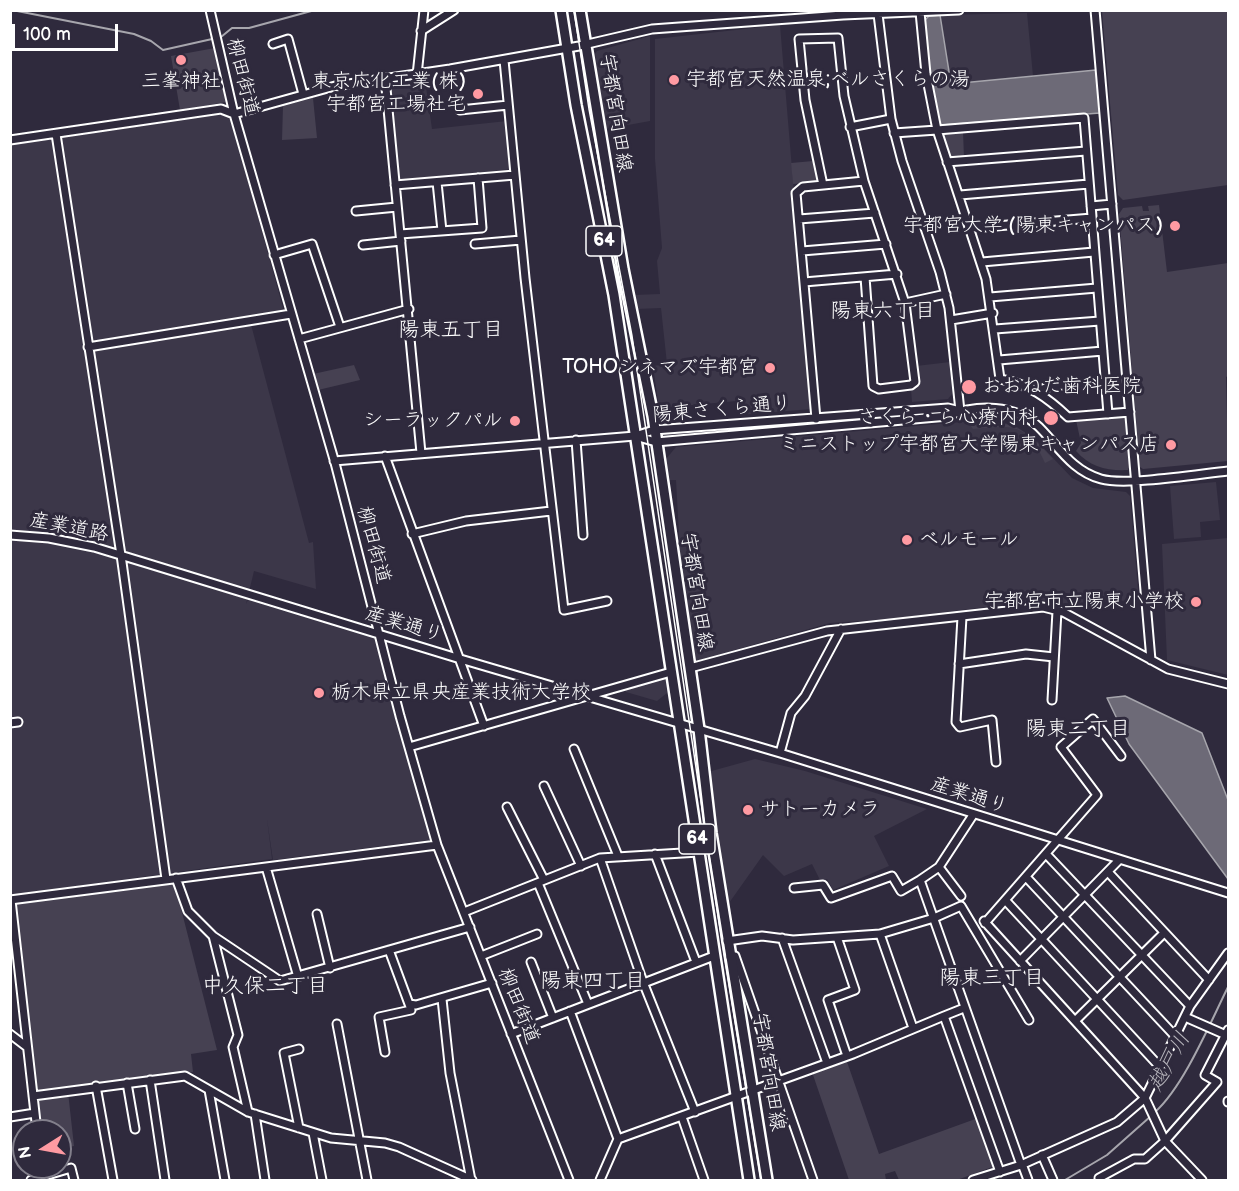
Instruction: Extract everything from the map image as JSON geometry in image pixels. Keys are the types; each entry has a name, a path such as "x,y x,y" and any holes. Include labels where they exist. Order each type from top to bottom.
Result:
{"main road":[{"name":"宇都宮向田線","path":"561,10 610,270 749,1180"},
{"name":"宇都宮向田線","path":"580,10 623,269 656,441 699,729 706,801 727,941 767,1180"}],"street":[{"name":"柳田街道","path":"210,10 234,114 334,461 437,845 569,1180"},
{"path":"417,75 424,10"},
{"path":"421,31 454,10"},
{"path":"10,140 221,109 234,114 303,94 385,78 417,75 504,60 667,27 842,13 959,10"},
{"path":"1095,10 1151,660"},
{"path":"924,12 926,74 937,130 982,262 993,313 1000,379 1016,382 1037,391 1068,417 1130,412"},
{"path":"882,13 891,118 946,294 951,320 960,411"},
{"path":"824,185 805,100 799,39 838,38 850,127 864,181 905,303 915,382 911,385 879,389 873,386 865,278"},
{"path":"273,44 288,39 303,94"},
{"path":"504,60 543,442 564,610 608,601"},
{"path":"385,78 422,453"},
{"path":"459,110 508,105"},
{"path":"850,127 891,118"},
{"path":"894,133 1083,118 1108,414"},
{"path":"56,134 120,555 166,879"},
{"path":"947,162 1086,151"},
{"path":"395,185 515,175"},
{"path":"363,245 442,231 482,228 478,178"},
{"path":"816,419 796,193 803,187 864,181"},
{"path":"437,182 442,231"},
{"path":"960,195 1089,184"},
{"path":"1091,206 1112,204"},
{"path":"356,211 397,207"},
{"path":"799,219 875,213"},
{"path":"972,228 1092,218"},
{"path":"475,244 521,240"},
{"path":"274,255 312,244 340,327"},
{"path":"802,251 886,244"},
{"path":"982,262 1094,252"},
{"path":"804,282 897,274"},
{"path":"990,297 1097,288"},
{"path":"905,303 946,294"},
{"path":"299,339 409,309"},
{"path":"951,320 993,313"},
{"path":"88,347 291,314"},
{"path":"995,329 1100,321"},
{"path":"999,360 1103,351"},
{"path":"1037,391 1051,386 1106,382"},
{"name":"陽東さくら通り","path":"634,436 654,430 948,408 960,411"},
{"name":"陽東さくら通り","path":"634,436 656,441 948,416 960,411 990,408 1015,412 1037,426 1081,471 1102,479 1135,480 1228,471"},
{"path":"334,461 634,436"},
{"path":"576,440 584,535"},
{"path":"385,456 457,658 484,726"},
{"path":"412,534 466,521 551,511"},
{"name":"産業道路","path":"10,535 63,540 120,555"},
{"name":"産業通り","path":"120,555 679,723"},
{"path":"690,668 842,628 1043,607 1057,610 1168,669 1228,684"},
{"path":"1052,700 1057,610"},
{"path":"962,616 956,722 960,727 992,720 996,762"},
{"path":"780,753 791,713 805,696 842,628"},
{"path":"960,664 1026,654 1054,657"},
{"path":"409,747 671,672"},
{"path":"1121,756 1093,719 1061,747 1097,795 1006,902 985,922 1145,1098 1165,1141 1202,1180"},
{"path":"679,723 699,729"},
{"name":"産業通り","path":"699,729 1228,893"},
{"path":"574,749 618,856"},
{"path":"544,786 581,866"},
{"path":"507,807 541,882 588,1004"},
{"path":"794,888 822,885 831,898 892,876 901,891 939,867 973,815"},
{"path":"36,1119 11,900 437,845"},
{"path":"464,912 600,858 699,852"},
{"path":"655,854 696,962"},
{"path":"1047,855 1190,1006"},
{"path":"600,858 643,982 695,1112"},
{"path":"1020,961 1119,860"},
{"path":"266,867 298,977"},
{"path":"939,867 961,896"},
{"path":"1108,872 1209,980"},
{"path":"176,878 188,911 213,936 280,981 330,969 470,927"},
{"path":"1027,878 1175,1036"},
{"path":"920,880 964,1008 1028,1180"},
{"path":"1006,902 1160,1068"},
{"path":"727,941 762,936 782,938 880,934 934,918 961,906 1029,1020"},
{"path":"317,914 330,969"},
{"path":"1075,1021 1164,933"},
{"path":"481,956 537,934"},
{"path":"880,934 913,1028"},
{"path":"213,936 238,1035 233,1047 252,1113 265,1180"},
{"path":"837,937 855,990 828,1000 847,1056"},
{"path":"782,938 827,1063"},
{"path":"385,1052 379,1017 411,1010 389,950"},
{"path":"974,1180 1022,1165 1117,1122 1145,1098 1190,1006 1228,953"},
{"path":"511,1034 714,956"},
{"path":"730,957 735,956 813,1180"},
{"path":"531,962 553,1018"},
{"path":"409,1004 416,1005 442,999 492,983"},
{"path":"442,999 450,1073 472,1180"},
{"path":"618,1139 847,1056 964,1008"},
{"path":"570,1011 618,1139 600,1180"},
{"path":"944,1016 1000,1172"},
{"path":"1099,1178 1134,1159 1145,1159 1165,1141 1217,1082 1205,1075 1227,1033 1185,1017"},
{"path":"337,1024 367,1180"},
{"path":"10,1034 27,1047"},
{"path":"298,1128 284,1053 299,1049"},
{"path":"33,1096 185,1076 252,1113 331,1138 399,1147 472,1180"},
{"path":"150,1080 165,1180"},
{"path":"127,1083 135,1129"},
{"path":"96,1086 113,1180"},
{"path":"209,1090 225,1180"},
{"path":"10,1117 35,1113"},
{"path":"681,1117 704,1180"},
{"path":"313,1133 322,1180"},
{"path":"1042,1155 1053,1180"},
{"path":"31,1180 71,1168 74,1180"}],"shaded area":[{"path":"1102,11 1228,11 1228,185 1123,200 1118,195"},
{"path":"1027,13 1033,76 951,84 940,15"},
{"path":"940,15 951,84 1096,70 1100,113 942,125 938,123 930,77 925,20 929,16"},
{"path":"780,25 812,409 738,415 737,401 659,408 653,366 667,364 661,308 636,309 634,295 660,294 657,261 662,248 655,159 655,39"},
{"path":"650,36 650,121 606,129 595,54 597,51"},
{"path":"215,48 226,102 180,110 171,56"},
{"path":"425,80 432,129 507,121 512,169 400,181 397,179 389,84"},
{"path":"313,98 317,138 282,140 283,106"},
{"path":"226,114 232,122 283,308 280,312 249,317 309,543 313,542 316,589 254,571 246,604 248,600 376,639 430,840 273,860 267,819 272,859 11,895 10,145"},
{"path":"963,131 964,158 951,159 942,136 946,132"},
{"path":"813,161 818,178 815,182 793,184 791,163"},
{"path":"1159,205 1167,272 1228,263 1228,376 1226,377 1228,461 1143,469 1140,467 1119,214 1123,208 1142,206 1143,211 1149,211 1148,206"},
{"path":"950,362 952,394 948,399 912,402 911,389 918,387 916,366"},
{"path":"354,365 360,380 318,390 313,374"},
{"path":"1123,416 1126,418 1130,466 1128,470 1099,467 1087,461 1076,451 1081,443 1076,420"},
{"name":"ベルモール","path":"973,421 1014,425 1035,439 1072,478 1093,488 1126,492 1130,496 1139,600 1056,604 1041,600 890,619 830,623 696,661 680,553 676,480 670,480 666,459 676,447"},
{"path":"968,422 995,422 1016,428 1034,440 1053,459 1045,463 1032,440 1018,430 1009,427 973,429"},
{"path":"1216,482 1220,520 1200,522 1201,537 1174,539 1170,486"},
{"name":"宇都宮市立陽東小学校","path":"1228,538 1228,675 1167,660 1162,544"},
{"path":"665,676 667,693 657,701 626,692 625,688"},
{"path":"1125,696 1202,733 1228,800 1228,879 1129,744 1107,698"},
{"path":"755,759 805,771 927,809 874,836 889,866 833,890 827,879 821,882 812,864 784,876 763,855 729,903 725,903 708,772"},
{"path":"174,881 217,1050 191,1054 193,1072 36,1093 13,903"},
{"path":"846,1059 879,1154 978,1118 995,1166 957,1180 899,1180 895,1171 885,1174 886,1180 849,1180 812,1072"},
{"path":"68,1092 71,1119 39,1119 37,1101 41,1095"}],"waterway":[{"path":"12,10 134,34 151,41 163,50 221,37 232,28 249,28 315,10"},
{"name":"越戸川","path":"1155,1112 1166,1101 1186,1071 1228,987"},
{"name":"越戸川","path":"1065,1180 1107,1155 1151,1116"}],"tram line":[{"path":"574,10 589,109 632,336 722,943 761,1180"}],"place":[{"name":"三峯神社","path":"181,60"},
{"name":"宇都宮天然温泉;ベルさくらの湯","path":"674,80"},
{"name":"東京応化工業(株) 宇都宮工場社宅","path":"478,94"},
{"name":"宇都宮大学 (陽東キャンパス)","path":"1175,226"},
{"name":"TOHOシネマズ宇都宮","path":"770,368"},
{"name":"おおねだ歯科医院","path":"969,387"},
{"name":"さくら・ら心療内科","path":"1051,418"},
{"name":"シーラックパル","path":"515,421"},
{"name":"ミニストップ宇都宮大学陽東キャンパス店","path":"1171,445"},
{"name":"ベルモール","path":"907,540"},
{"name":"宇都宮市立陽東小学校","path":"1196,602"},
{"name":"栃木県立県央産業技術大学校","path":"319,693"},
{"name":"サトーカメラ","path":"748,810"}],"district":[{"name":"陽東六丁目","path":"883,312"},
{"name":"陽東五丁目","path":"451,331"},
{"name":"陽東二丁目","path":"1078,730"},
{"name":"陽東三丁目","path":"992,979"},
{"name":"陽東四丁目","path":"593,982"},
{"name":"中久保二丁目","path":"265,987"}]}
